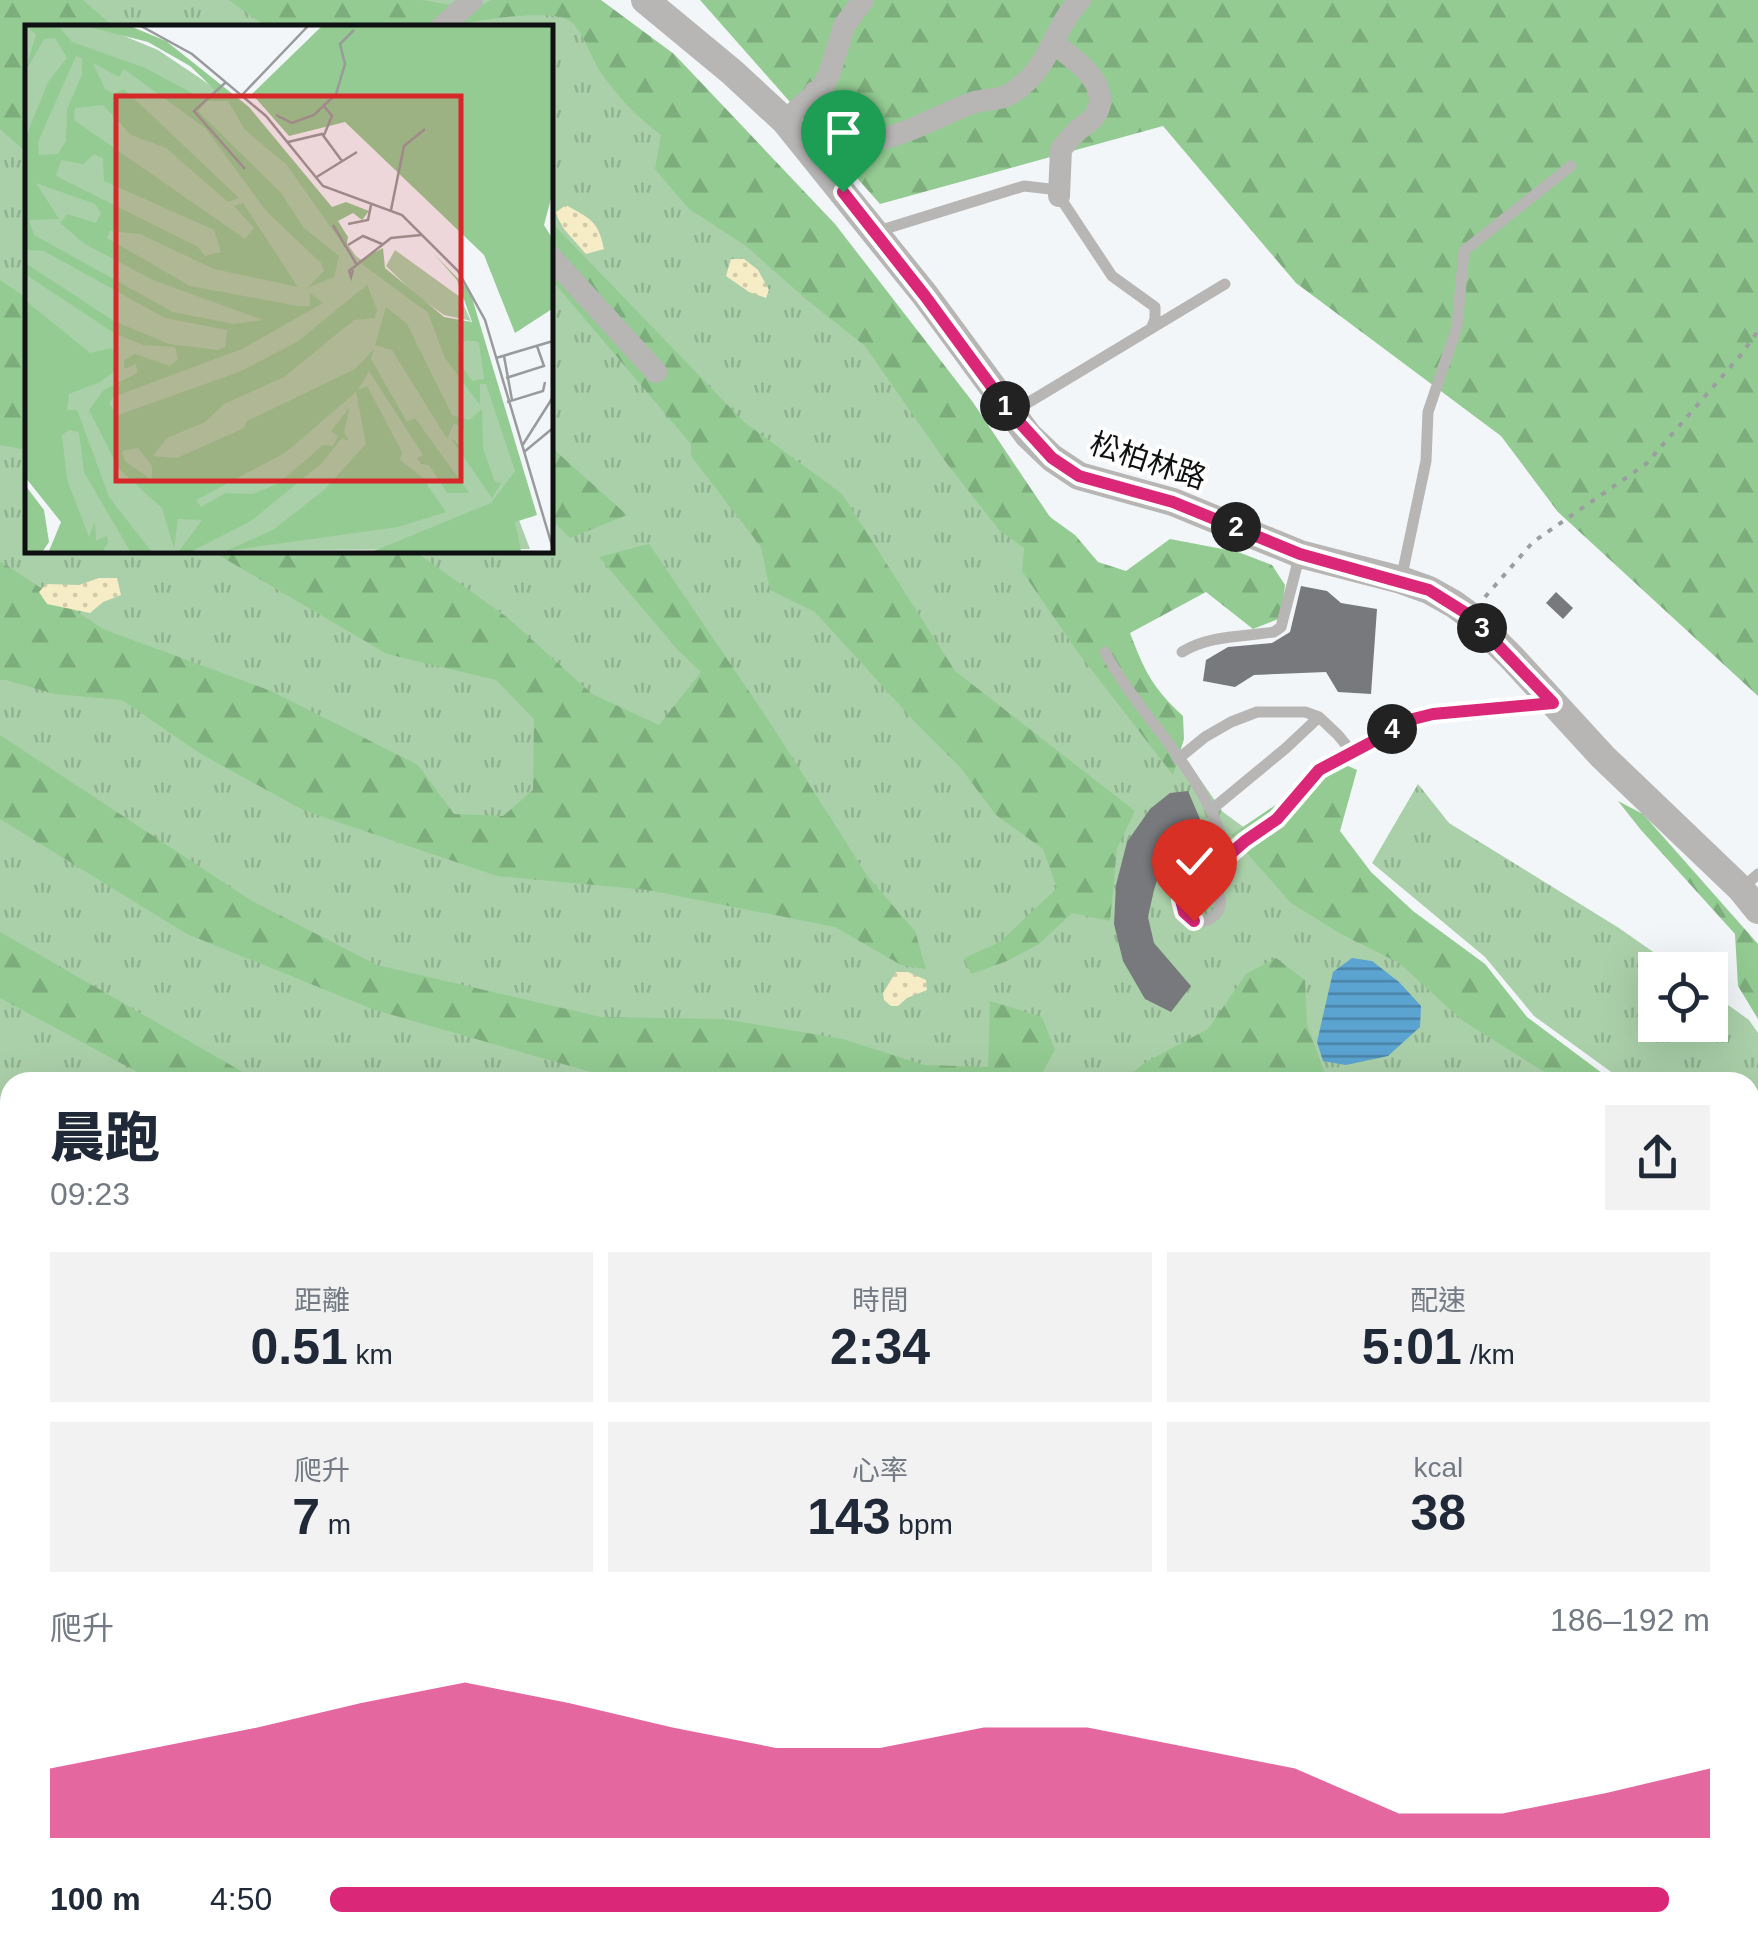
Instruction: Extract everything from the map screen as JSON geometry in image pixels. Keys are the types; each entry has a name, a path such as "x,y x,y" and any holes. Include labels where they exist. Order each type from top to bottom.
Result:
{"street":[{"path":"444,25 472,0"},
{"name":"松柏林路","path":"645,0 785,120 1011,413 1052,458 1079,476 1173,502 1300,554 1429,590 1469,615 1602,757 1752,891"},
{"path":"785,120 823,86 844,26 863,0"},
{"path":"815,92 830,114 851,132 875,140 976,102 1010,95 1032,76 1068,12 1080,0"},
{"path":"1053,43 1096,82 1100,102 1095,117 1061,149 1059,196"},
{"path":"552,258 656,372"}],"lane":[{"path":"1401,580 1426,461 1428,412 1457,327 1464,252 1571,166"},
{"path":"875,232 1024,186 1050,189 1059,196 1112,276 1156,307 1151,329"},
{"path":"1011,413 1225,284"},
{"path":"1182,652 1218,638 1274,632 1281,627 1300,554"},
{"path":"1105,652 1120,681 1178,758 1211,810 1228,856"},
{"path":"1206,882 1228,856 1277,819 1319,770 1401,722 1433,714 1553,703"},
{"path":"1178,758 1230,722 1257,712 1305,712 1319,717 1352,752"},
{"path":"1211,810 1319,717"}],"path":[{"path":"1469,615 1533,542 1646,464 1758,331"}],"green space":[{"path":"0,0 552,0 814,248 998,489 1223,812 1404,945 1554,1072 0,1072"},
{"path":"0,0 83,0 112,25 25,25 25,151 0,129"},
{"path":"229,0 422,0 475,9 491,0 601,0 674,54 835,224 972,401 1050,517 1075,535 1098,562 1126,571 1170,539 1238,552 1272,565 1285,585 1281,618 1253,629 1206,592 1130,633 1150,678 1183,716 1184,739 1173,775 1077,651 1022,571 1024,548 1000,531 945,461 865,346 746,246 689,209 655,169 661,135 615,91 570,21 529,15 460,25 264,25"},
{"path":"700,0 1758,0 1758,696 1558,512 1501,436 1296,283 1163,126 880,204"},
{"path":"552,223 744,422 842,494 955,671 1135,811 1117,848 1110,921 1072,913 1039,944 971,974 964,958 1000,942 1057,888 1043,849 996,815 960,767 815,612 770,590 761,547 691,456 691,444 552,280"},
{"path":"0,280 25,297 25,450 0,445"},
{"path":"552,448 627,515 570,538 552,520"},
{"path":"649,544 868,877 915,931 926,969 901,965 835,927 648,890 497,876 303,810 201,754 122,700 55,694 0,680 0,561 103,629 271,691 418,765 454,814 503,816 533,790 534,719 496,680 387,654 213,552 416,552 508,618 592,694 659,725 701,672 599,557"},
{"path":"0,735 252,901 377,965 601,1017 723,1019 843,1039 924,1065 988,1067 990,1001 1042,1017 1055,1050 1043,1072 591,1072 375,1010 187,934 0,819"},
{"path":"1339,762 1357,770 1340,831 1371,872 1413,911 1485,964 1527,1017 1601,1072 1544,1072 1463,1021 1399,963 1291,903 1231,835"},
{"path":"1418,784 1449,823 1653,952 1638,952 1638,1042 1728,1042 1728,1005 1749,1020 1758,1033 1758,1072 1611,1072 1534,1016 1485,957 1372,863"},
{"path":"1618,801 1643,814 1758,944 1758,1019 1738,986 1735,934"},
{"path":"0,932 243,1072 137,1072 0,998"},
{"path":"1276,958 1305,980 1307,1024 1324,1072 1134,1072 1208,1029 1246,974"}],"sand":[{"path":"566,205 592,221 604,249 586,254 564,229 555,213"},
{"path":"731,259 744,259 758,270 769,290 766,298 726,276"},
{"path":"99,578 117,578 121,595 90,613 47,604 39,592 46,584 79,585"},
{"path":"896,972 908,972 926,980 927,990 891,1006 883,993"}],"water":[{"path":"1352,958 1372,961 1399,982 1421,1006 1420,1027 1388,1056 1346,1065 1323,1061 1317,1042 1333,972"}],"building":[{"path":"1301,586 1327,591 1341,603 1377,609 1371,694 1338,692 1326,672 1254,675 1235,687 1203,681 1206,660 1228,647 1272,643 1290,632"},
{"path":"1556,592 1573,608 1563,619 1546,603"},
{"path":"1188,791 1200,819 1164,859 1148,917 1154,943 1191,986 1171,1012 1145,999 1123,961 1114,924 1116,885 1127,842 1150,809 1170,793"}],"route":[{"path":"843,192 1028,435 1052,458 1079,476 1194,509 1300,554 1429,590 1469,615 1553,703 1433,714 1401,722 1363,748 1319,770 1277,819 1228,856 1206,882 1188,887 1181,900 1184,912 1194,921"}]}
